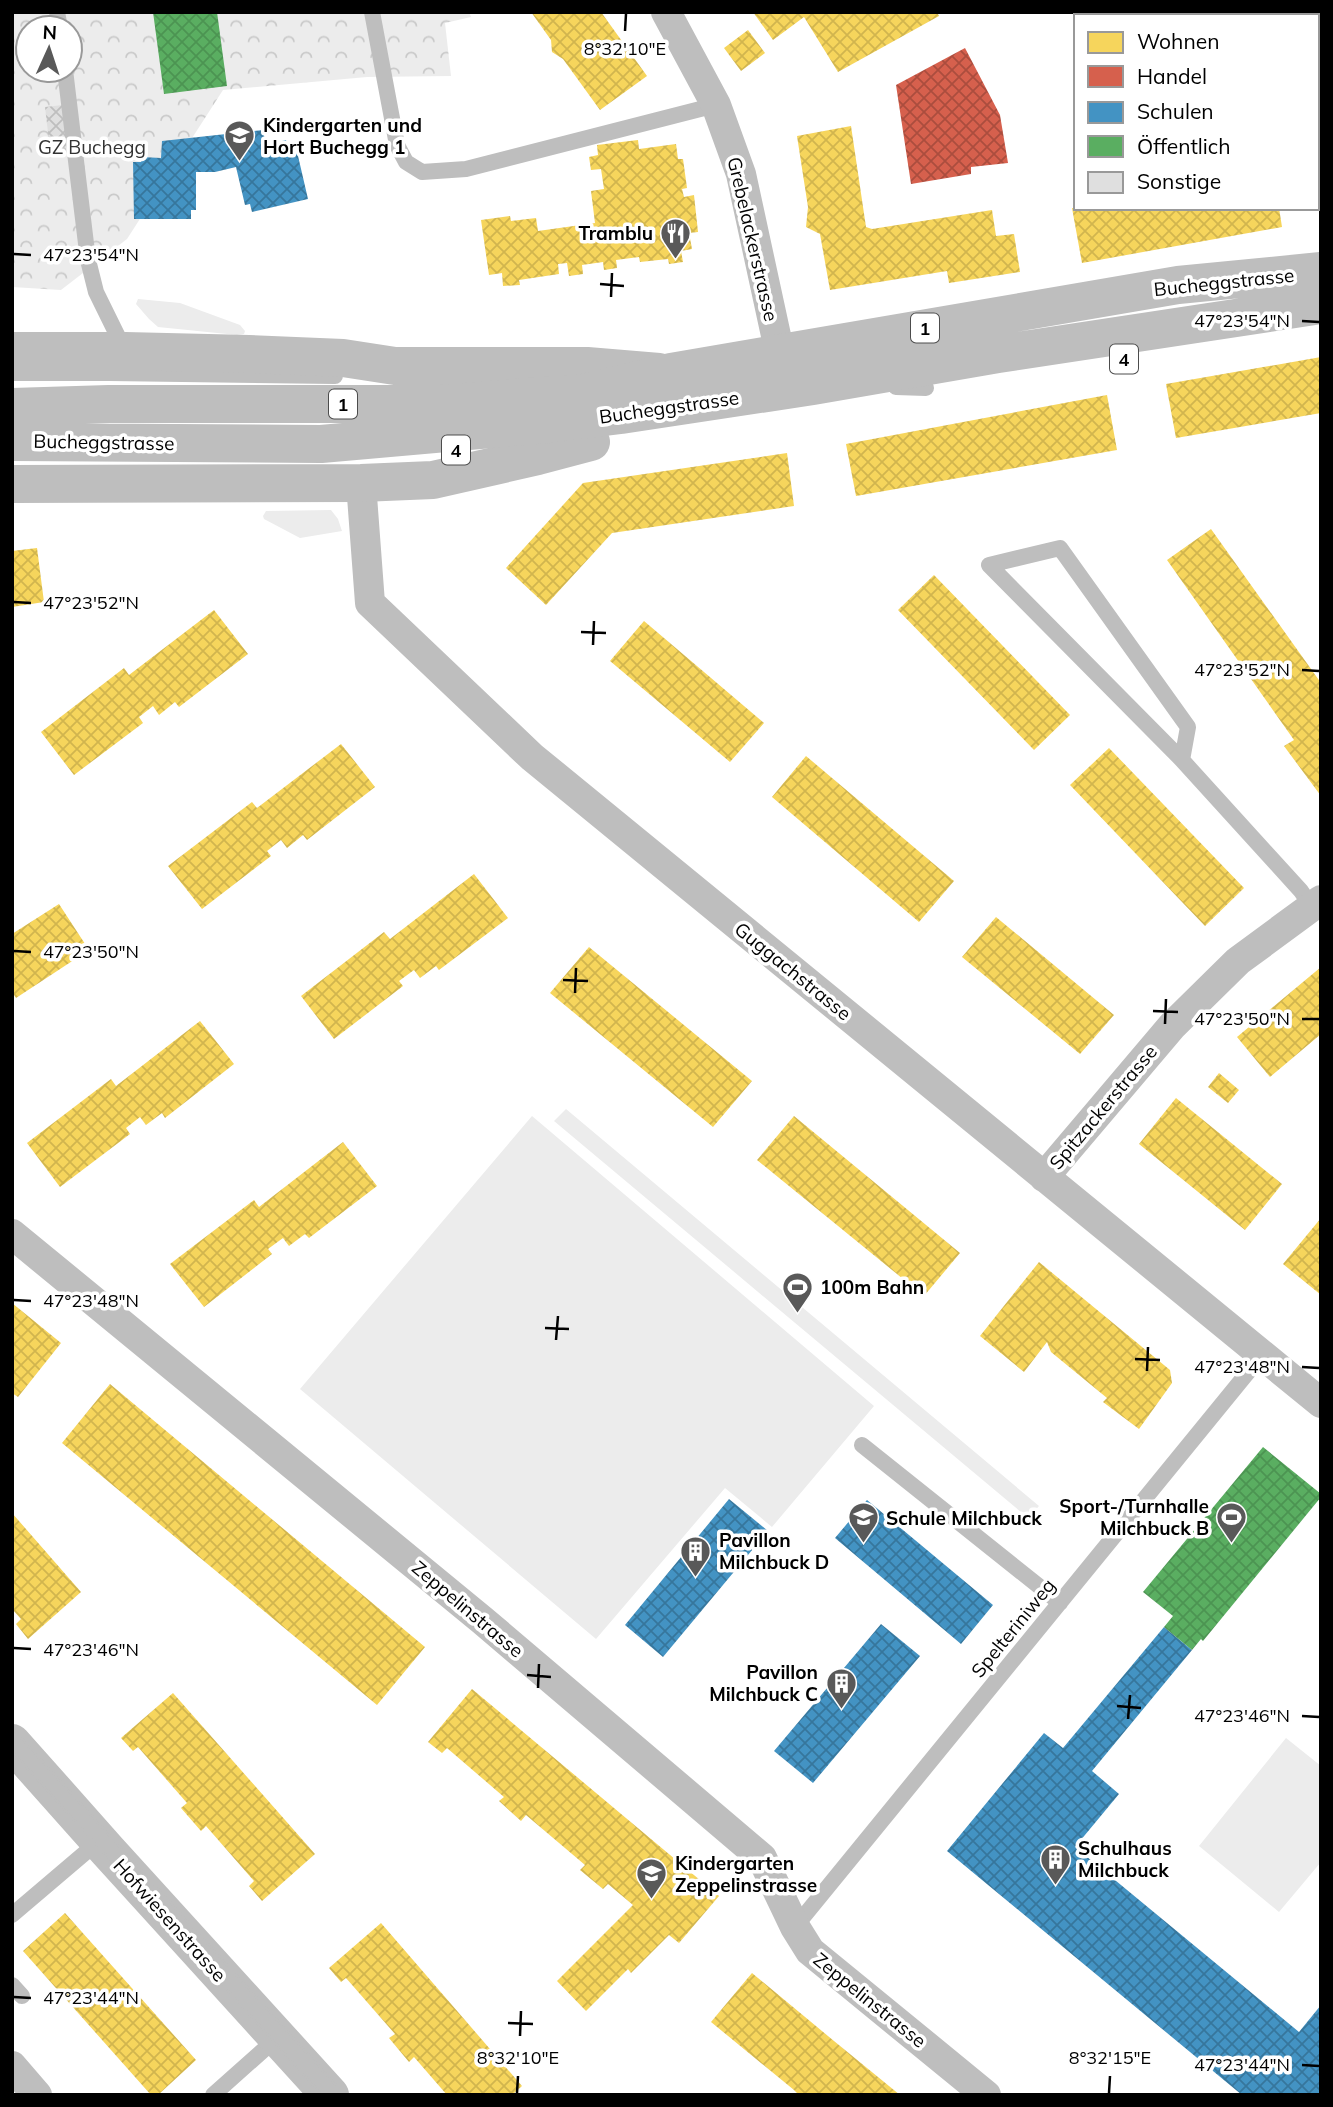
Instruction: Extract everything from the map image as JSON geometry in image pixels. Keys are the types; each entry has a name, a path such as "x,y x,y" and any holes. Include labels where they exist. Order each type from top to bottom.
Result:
{"main road":[{"path":"1178,285 1321,243"},
{"name":"Bucheggstrasse","path":"12,407 109,404 437,404 583,393 671,372 1178,285 1321,271"},
{"name":"Bucheggstrasse","path":"12,442 321,444 572,421 813,386 998,354 1321,305"},
{"name":"4","path":"321,444 450,450 591,442 1321,327"},
{"name":"Bucheggstrasse","path":"12,351 125,351 343,358 395,366 587,366 671,372"},
{"name":"Bucheggstrasse","path":"12,484 361,483 433,480 538,457 591,442"},
{"name":"Hofwiesenstrasse","path":"12,1743 330,2095"}],"street":[{"name":"Grebelackerstrasse","path":"666,12 716,105 741,174 780,354"},
{"name":"Guggachstrasse","path":"361,483 370,603 532,757 1321,1403"},
{"name":"Spitzackerstrasse","path":"1044,1177 1172,1026 1238,961 1316,903"},
{"name":"Zeppelinstrasse","path":"12,1234 482,1620 762,1858 794,1927 810,1951 986,2095"},
{"path":"12,2067 37,2095"}],"lane":[{"path":"372,12 397,145 406,162 422,172 466,169 716,105"},
{"path":"67,84 88,260 96,292 125,351"},
{"path":"12,373 352,376 395,366"},
{"path":"813,386 926,388"},
{"path":"1182,760 1188,727 1060,548 989,565 1182,760 1301,891 1316,903"},
{"name":"Spelteriniweg","path":"794,1927 1262,1355"},
{"path":"862,1445 1060,1603"},
{"path":"12,1915 99,1841"},
{"path":"213,2095 278,2037"}],"green space":[{"name":"GZ Buchegg","path":"12,12 469,12 471,17 445,23 451,76 367,77 223,90 127,239 61,290 12,287"},
{"path":"138,299 180,303 240,325 245,331 244,334 237,335 158,327 136,304"},
{"path":"331,510 342,531 300,538 263,516 266,511"},
{"name":"100m Bahn","path":"566,1109 1039,1506 1028,1518 554,1121"},
{"path":"532,1116 874,1406 772,1527 725,1488 596,1639 300,1389"},
{"path":"1286,1738 1321,1766 1321,1862 1279,1912 1199,1846"}],"building: Wohnen":[{"path":"531,12 601,12 647,76 600,110 563,59 552,52 551,40"},
{"path":"753,12 937,12 939,16 838,72 804,17 773,40"},
{"path":"1133,12 1204,14 1134,14"},
{"path":"748,30 765,53 741,71 724,48"},
{"path":"851,126 866,227 872,229 992,210 996,236 1014,234 1020,272 949,283 947,271 830,290 820,234 806,227 808,207 797,136"},
{"path":"638,140 639,149 676,144 678,159 683,159 687,188 682,189 684,197 694,195 698,232 689,233 692,249 681,251 683,262 669,264 668,259 640,262 639,257 616,260 617,268 604,270 603,262 582,265 583,274 569,276 567,263 558,264 559,274 519,280 520,285 503,286 502,273 489,275 481,220 510,216 511,221 536,218 538,231 595,223 591,191 604,189 601,169 591,170 589,157 598,155 597,145"},
{"path":"1072,208 1279,210 1282,227 1082,263"},
{"path":"1321,357 1321,413 1176,438 1166,384"},
{"path":"1107,395 1117,450 856,496 846,444"},
{"path":"787,453 794,506 612,533 546,605 506,568 583,483"},
{"path":"1211,529 1321,683 1321,796 1284,746 1294,740 1167,560"},
{"path":"37,548 44,602 12,607 12,551"},
{"path":"934,575 1070,715 1034,750 898,610"},
{"path":"214,610 248,654 179,707 175,702 159,715 153,706 139,717 143,723 74,775 41,732 124,668 129,675"},
{"path":"644,621 764,723 730,762 610,661"},
{"path":"341,744 375,787 307,840 303,835 287,848 281,840 267,851 271,856 202,909 168,866 252,802 257,808"},
{"path":"1109,748 1244,888 1205,926 1070,785"},
{"path":"806,756 954,881 919,922 772,797"},
{"path":"474,874 508,918 439,970 436,966 420,978 414,970 399,981 403,986 334,1039 301,996 384,932 390,939"},
{"path":"59,904 89,950 16,998 12,992 12,934"},
{"path":"996,917 1114,1015 1080,1054 962,957"},
{"path":"589,947 752,1081 713,1127 550,993"},
{"path":"1321,967 1321,1034 1270,1077 1237,1037"},
{"path":"200,1021 234,1064 165,1118 162,1113 146,1125 140,1117 126,1128 130,1134 60,1187 27,1143 111,1079 116,1086"},
{"path":"1219,1073 1239,1090 1228,1103 1208,1087"},
{"path":"1176,1098 1282,1184 1245,1230 1139,1144"},
{"path":"794,1116 960,1253 924,1296 757,1160"},
{"path":"343,1142 377,1186 309,1238 305,1234 289,1246 283,1238 268,1249 272,1254 204,1307 170,1264 254,1200 259,1207"},
{"path":"1321,1218 1321,1295 1283,1264"},
{"path":"1039,1262 1170,1370 1172,1383 1139,1429 1103,1402 1107,1398 1051,1352 1047,1342 1024,1372 980,1336"},
{"path":"12,1303 61,1343 18,1397 12,1393"},
{"path":"110,1384 425,1647 377,1705 62,1443"},
{"path":"12,1513 81,1592 28,1639 16,1624 21,1619 12,1609"},
{"path":"472,1689 719,1896 679,1943 669,1935 631,1973 628,1969 586,2011 557,1981 633,1905 608,1884 603,1889 580,1870 585,1865 526,1815 521,1821 499,1801 504,1797 447,1748 442,1753 428,1742"},
{"path":"173,1693 315,1854 262,1901 249,1886 254,1881 206,1826 201,1831 181,1808 187,1803 138,1747 133,1751 121,1738"},
{"path":"65,1913 196,2060 158,2095 151,2095 23,1951"},
{"path":"381,1923 522,2086 512,2095 447,2095 414,2057 409,2062 389,2038 395,2034 346,1978 341,1982 329,1968"},
{"path":"752,1973 900,2095 799,2095 711,2022"}],"building: Handel":[{"path":"965,48 1000,115 1008,163 971,167 971,174 911,184 896,85"}],"building: Schulen":[{"name":"Kindergarten und Hort Buchegg 1","path":"263,130 266,145 286,140 287,145 295,143 308,199 252,212 250,204 245,205 236,167 215,172 196,172 196,210 191,210 191,219 134,219 133,162 141,162 142,157 161,158 162,141"},
{"name":"Pavillon Milchbuck D","path":"729,1499 768,1531 663,1657 625,1625"},
{"name":"Pavillon Milchbuck D","path":"867,1500 993,1605 961,1644 835,1538"},
{"name":"Pavillon Milchbuck C","path":"881,1624 920,1656 813,1783 774,1751"},
{"name":"Schulhaus Milchbuck","path":"1164,1627 1192,1650 1092,1771 1119,1794 1075,1847 1299,2032 1321,2005 1321,2095 1242,2095 947,1851 1044,1733 1063,1748"}],"building: Öffentlich":[{"path":"153,12 217,12 227,86 164,94"},
{"name":"Sport-/Turnhalle Milchbuck B","path":"1263,1447 1321,1494 1321,1497 1203,1641 1201,1639 1192,1650 1164,1627 1173,1616 1143,1592"}],"building: Sonstige":[{"path":"63,105 68,147 50,149 45,107"}],"tram line":[{"path":"12,1728 345,2095"},
{"path":"12,1751 322,2095"}],"place":[{"name":"Kindergarten und Hort Buchegg 1","path":"240,163"},
{"name":"Tramblu","path":"676,260"},
{"name":"100m Bahn","path":"797,1314"},
{"name":"Sport-/Turnhalle Milchbuck B","path":"1232,1544"},
{"name":"Schule Milchbuck","path":"863,1545"},
{"name":"Pavillon Milchbuck D","path":"696,1578"},
{"name":"Pavillon Milchbuck C","path":"841,1710"},
{"name":"Schulhaus Milchbuck","path":"1055,1886"},
{"name":"Kindergarten Zeppelinstrasse","path":"652,1901"}]}
